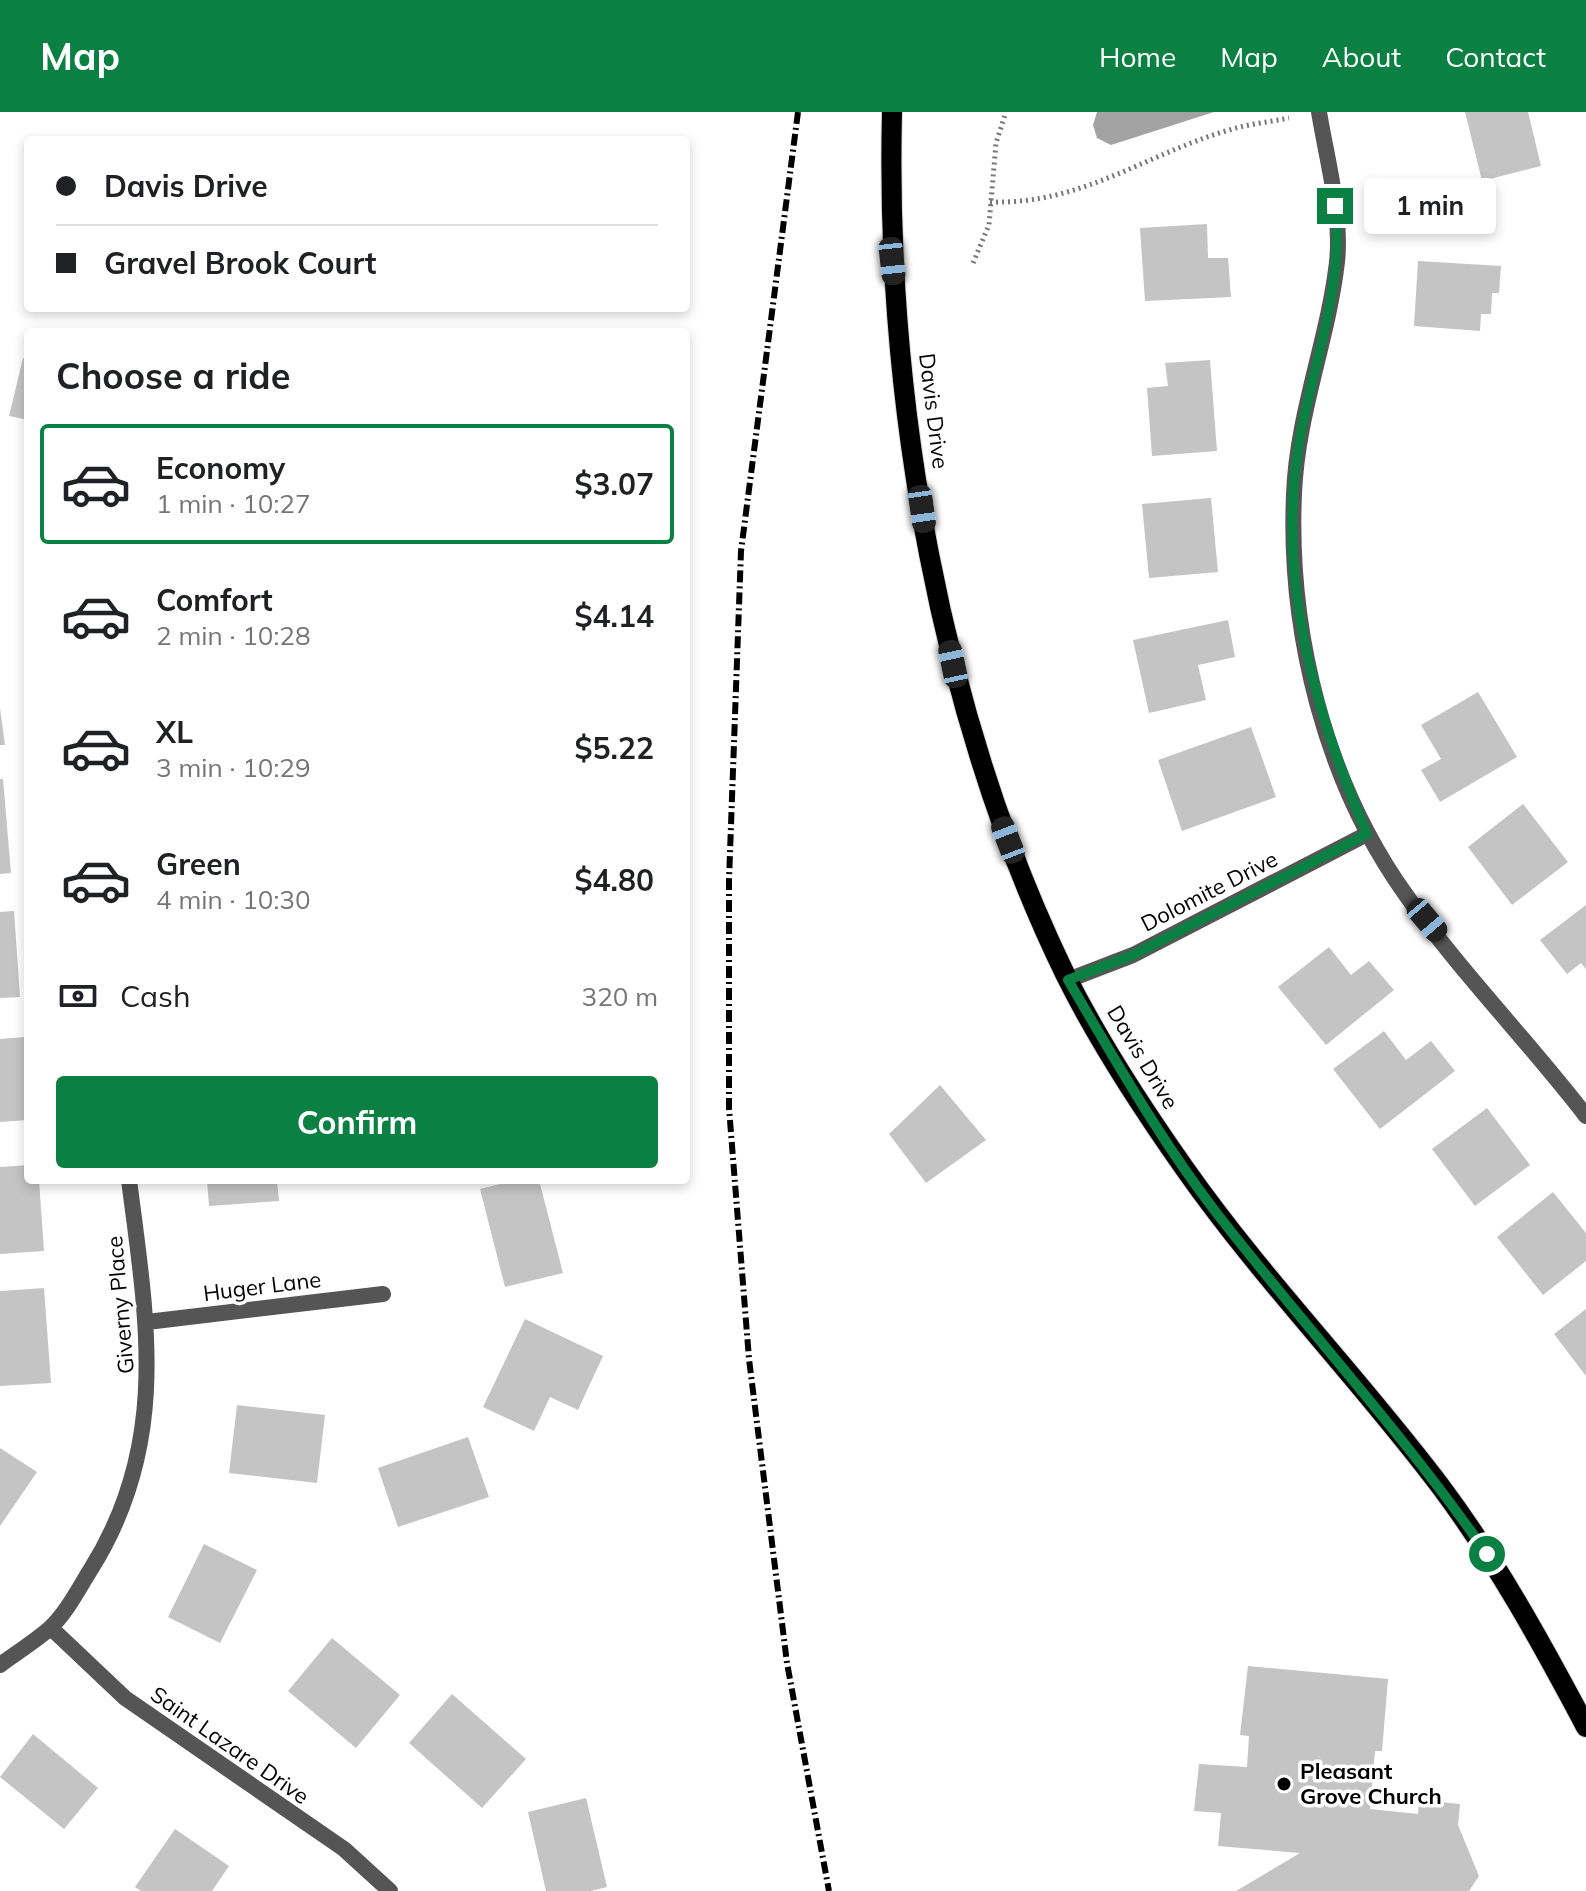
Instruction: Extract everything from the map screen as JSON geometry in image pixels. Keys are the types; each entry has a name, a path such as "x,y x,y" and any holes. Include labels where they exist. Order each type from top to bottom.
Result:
{"main road":[{"name":"Davis Drive","path":"892,112 892,261 927,539 953,664 987,786 1029,894 1068,980 1146,1111 1214,1209 1440,1486 1502,1577 1586,1727"}],"street":[{"path":"1319,112 1336,219 1337,259 1298,450 1294,494 1296,587 1309,671 1367,834 1406,896 1580,1096 1586,1116"},
{"name":"Dolomite Drive","path":"1068,980 1133,955 1367,834"},
{"name":"Giverny Place","path":"0,1665 51,1628 102,1552 134,1479 147,1401 147,1322 130,1184"},
{"name":"Huger Lane","path":"147,1322 383,1294"},
{"name":"Saint Lazare Drive","path":"51,1628 125,1698 287,1813 344,1849 390,1891"}],"path":[{"path":"973,263 989,225 996,143 1006,112"},
{"path":"990,202 1026,203 1065,194 1229,129 1289,118"}],"shaded area":[{"path":"1097,112 1214,112 1111,145 1097,138 1093,125"}],"building":[{"path":"1465,112 1528,112 1541,166 1482,181"},
{"path":"1207,224 1208,258 1228,258 1231,297 1145,301 1140,228"},
{"path":"1418,261 1501,266 1499,293 1492,293 1491,314 1481,314 1480,331 1414,326"},
{"path":"23,358 24,358 24,419 9,416"},
{"path":"1210,360 1217,451 1152,456 1147,388 1168,386 1165,363"},
{"path":"1211,498 1218,572 1149,578 1142,504"},
{"path":"1228,620 1235,657 1198,665 1206,700 1149,713 1133,640"},
{"path":"1478,692 1517,757 1440,802 1421,770 1441,759 1421,725"},
{"path":"0,708 5,745 0,745"},
{"path":"1251,727 1276,797 1182,831 1158,760"},
{"path":"0,779 3,779 11,873 0,874"},
{"path":"1523,804 1568,862 1512,905 1468,847"},
{"path":"1586,905 1586,969 1581,963 1567,974 1540,940"},
{"path":"14,911 20,997 0,998 0,912"},
{"path":"1329,947 1351,975 1369,961 1394,990 1326,1045 1278,987"},
{"path":"1384,1031 1406,1060 1431,1041 1455,1071 1380,1129 1333,1069"},
{"path":"24,1037 24,1120 0,1122 0,1039"},
{"path":"940,1085 986,1140 926,1183 889,1134"},
{"path":"1487,1108 1530,1165 1475,1206 1432,1149"},
{"path":"24,1165 24,1184 39,1184 44,1251 0,1254 0,1167"},
{"path":"207,1184 277,1184 279,1201 209,1206"},
{"path":"500,1184 540,1184 563,1273 505,1287 480,1189"},
{"path":"1553,1192 1586,1233 1586,1261 1543,1295 1497,1237"},
{"path":"44,1288 51,1383 0,1386 0,1291"},
{"path":"1586,1309 1586,1376 1554,1334"},
{"path":"525,1319 603,1356 578,1410 550,1397 534,1431 483,1407"},
{"path":"237,1405 325,1415 317,1483 229,1473"},
{"path":"468,1437 489,1497 398,1527 378,1468"},
{"path":"0,1448 37,1472 0,1526"},
{"path":"204,1544 257,1570 220,1643 168,1617"},
{"path":"332,1638 400,1695 356,1748 288,1691"},
{"name":"Pleasant Grove Church","path":"1248,1666 1388,1679 1382,1751 1375,1751 1370,1809 1418,1814 1419,1800 1460,1804 1458,1825 1479,1876 1469,1891 1236,1891 1300,1853 1218,1846 1221,1813 1194,1811 1199,1764 1247,1767 1249,1736 1240,1735"},
{"path":"452,1694 526,1759 482,1808 409,1743"},
{"path":"33,1734 98,1788 64,1829 0,1777"},
{"path":"586,1798 607,1887 591,1891 546,1891 528,1812"},
{"path":"175,1829 229,1866 212,1891 141,1891 135,1887"}],"railway":[{"path":"798,112 741,551 729,880 729,1108 749,1359 787,1663 829,1891"}],"place":[{"name":"Pleasant Grove Church","path":"1284,1784"}],"route":[{"path":"1335,206 1338,232 1333,288 1309,387 1298,450 1294,494 1296,587 1309,671 1339,764 1367,834 1133,955 1068,980 1146,1111 1214,1209 1440,1486 1487,1554"}]}
